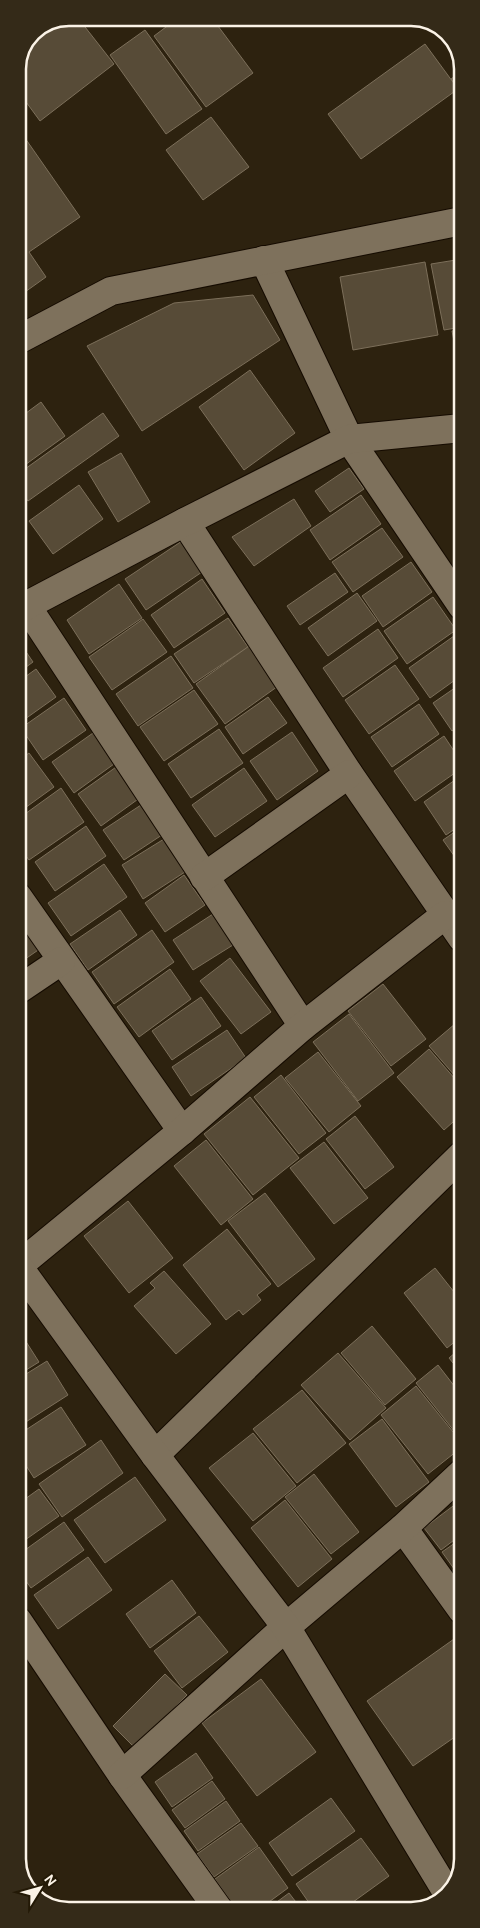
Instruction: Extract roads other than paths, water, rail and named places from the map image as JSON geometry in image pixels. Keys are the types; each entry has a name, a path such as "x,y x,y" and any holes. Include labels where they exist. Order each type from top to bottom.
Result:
{"street":[{"path":"26,336 111,292 454,223"},
{"path":"264,260 349,439 454,594"},
{"path":"26,606 185,522 349,439 454,429"},
{"path":"185,522 349,774 454,927"},
{"path":"26,614 303,1026"},
{"path":"204,877 349,774"},
{"path":"26,909 182,1131"},
{"path":"26,1259 182,1131 303,1026 445,915"},
{"path":"26,985 61,961"},
{"path":"155,1456 454,1163"},
{"path":"26,1277 155,1456 286,1628 443,1887"},
{"path":"122,1775 454,1481"},
{"path":"403,1528 454,1599"},
{"path":"26,1633 122,1775 213,1902"}]}
